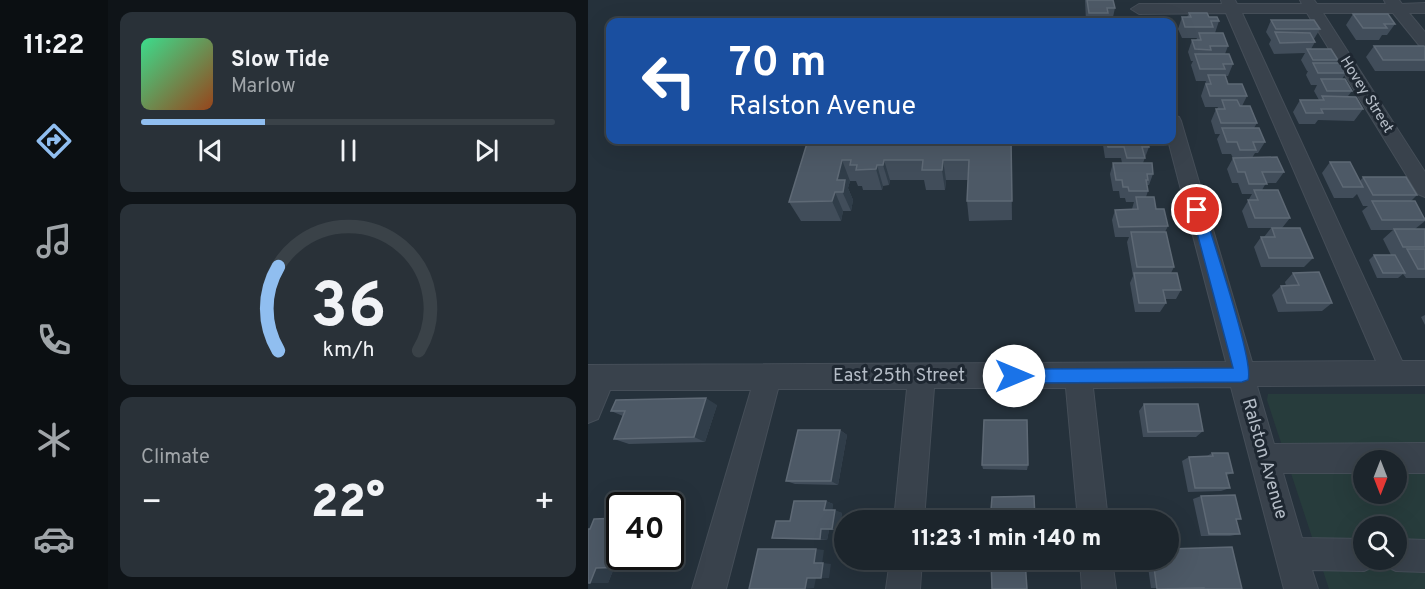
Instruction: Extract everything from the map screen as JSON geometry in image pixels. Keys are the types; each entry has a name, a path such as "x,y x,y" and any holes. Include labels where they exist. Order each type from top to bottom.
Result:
{"street":[{"path":"1140,10 1230,4 1394,4 1425,8"},
{"path":"1230,4 1394,373"},
{"name":"Hovey Street","path":"1310,4 1425,189"},
{"path":"1394,4 1425,42"},
{"name":"Ralston Avenue","path":"1176,135 1236,345 1264,459 1301,589"},
{"name":"East 25th Street","path":"595,378 1425,373"},
{"path":"910,510 922,376"},
{"path":"1078,376 1092,510"},
{"path":"709,589 768,377"},
{"path":"588,409 595,378"},
{"path":"1264,459 1425,458"},
{"path":"1291,554 1353,555"},
{"path":"1407,555 1425,556"},
{"path":"903,589 905,570"},
{"path":"1097,570 1099,589"}],"green space":[{"path":"1268,394 1425,394 1425,589 1329,589 1267,400"}],"building":[{"path":"1087,0 1113,0 1115,8 1107,8 1108,13 1089,13"},
{"path":"1189,13 1207,13 1209,17 1217,17 1219,21 1211,21 1213,27 1185,27 1182,17 1191,17"},
{"path":"1353,14 1388,14 1395,24 1384,24 1387,28 1363,28"},
{"path":"1087,17 1116,18 1087,18"},
{"path":"1271,20 1314,20 1320,29 1276,29"},
{"path":"1275,32 1310,33 1315,42 1280,43"},
{"path":"1199,33 1223,33 1228,46 1210,46 1211,50 1195,49 1192,40 1201,40"},
{"path":"1374,46 1424,46 1425,60 1383,60"},
{"path":"1307,49 1331,49 1338,60 1313,60"},
{"path":"1195,54 1229,54 1233,64 1223,64 1225,69 1200,69"},
{"path":"1313,63 1339,63 1346,73 1318,73"},
{"path":"1208,75 1225,75 1228,84 1242,84 1247,96 1210,96 1206,84 1211,84"},
{"path":"1321,79 1345,79 1352,91 1327,91"},
{"path":"1322,96 1356,97 1363,109 1321,109 1323,113 1306,113 1300,100 1324,100"},
{"path":"1222,100 1237,100 1240,106 1250,106 1257,123 1221,123 1216,109 1225,109"},
{"path":"1222,128 1259,128 1265,142 1253,142 1256,150 1240,150 1237,142 1227,142"},
{"path":"807,144 1011,144 1012,201 967,201 969,160 943,160 942,170 922,170 923,160 884,160 883,165 877,165 876,169 856,170 857,165 850,165 851,160 842,160 837,180 845,180 843,192 835,192 832,201 789,202"},
{"path":"1107,144 1148,144 1149,147 1142,147 1145,158 1127,158 1124,147 1108,147"},
{"path":"1277,157 1284,172 1262,172 1267,184 1249,184 1245,172 1238,172 1233,158"},
{"path":"1330,162 1350,162 1363,187 1343,187"},
{"path":"1113,163 1152,163 1153,174 1147,174 1148,180 1146,180 1148,191 1129,191 1128,187 1123,187 1122,180 1116,180"},
{"path":"1363,177 1406,177 1417,195 1373,195"},
{"path":"1254,190 1278,190 1290,218 1255,218 1248,200 1258,200"},
{"path":"1136,197 1154,197 1156,209 1164,209 1168,226 1119,227 1115,210 1138,209"},
{"path":"1372,201 1415,201 1425,220 1382,220"},
{"path":"1272,228 1300,228 1313,258 1269,258 1261,237 1275,237"},
{"path":"1394,229 1425,229 1425,247 1403,247"},
{"path":"1131,232 1166,232 1174,267 1137,267"},
{"path":"1407,249 1425,249 1425,269 1418,269"},
{"path":"1374,255 1395,255 1405,273 1383,273"},
{"path":"1319,272 1332,303 1287,303 1281,286 1299,285 1293,273"},
{"path":"1134,273 1177,273 1181,290 1163,290 1166,303 1139,303"},
{"path":"706,398 694,437 614,439 625,411 611,411 616,400"},
{"path":"1144,404 1198,404 1203,431 1148,432"},
{"path":"984,420 1027,420 1028,465 982,465"},
{"path":"798,430 840,430 831,481 786,481"},
{"path":"1212,453 1228,453 1233,473 1226,473 1230,488 1195,488 1189,457 1213,456"},
{"path":"1235,495 1241,519 1236,519 1240,534 1209,534 1201,496"},
{"path":"1034,496 1035,510 991,510 992,497"},
{"path":"794,501 826,501 824,510 834,510 832,529 821,529 820,539 772,538 776,521 790,521"},
{"path":"594,519 606,519 606,568 596,568 588,583 588,529"},
{"path":"1232,547 1242,589 1157,589 1154,570 1179,570 1179,549"},
{"path":"758,549 816,549 814,563 823,563 821,578 807,578 805,589 749,589"},
{"path":"991,570 1026,570 1027,589 992,589"}],"route":[{"path":"1014,376 1242,375 1236,345 1197,210"}]}
